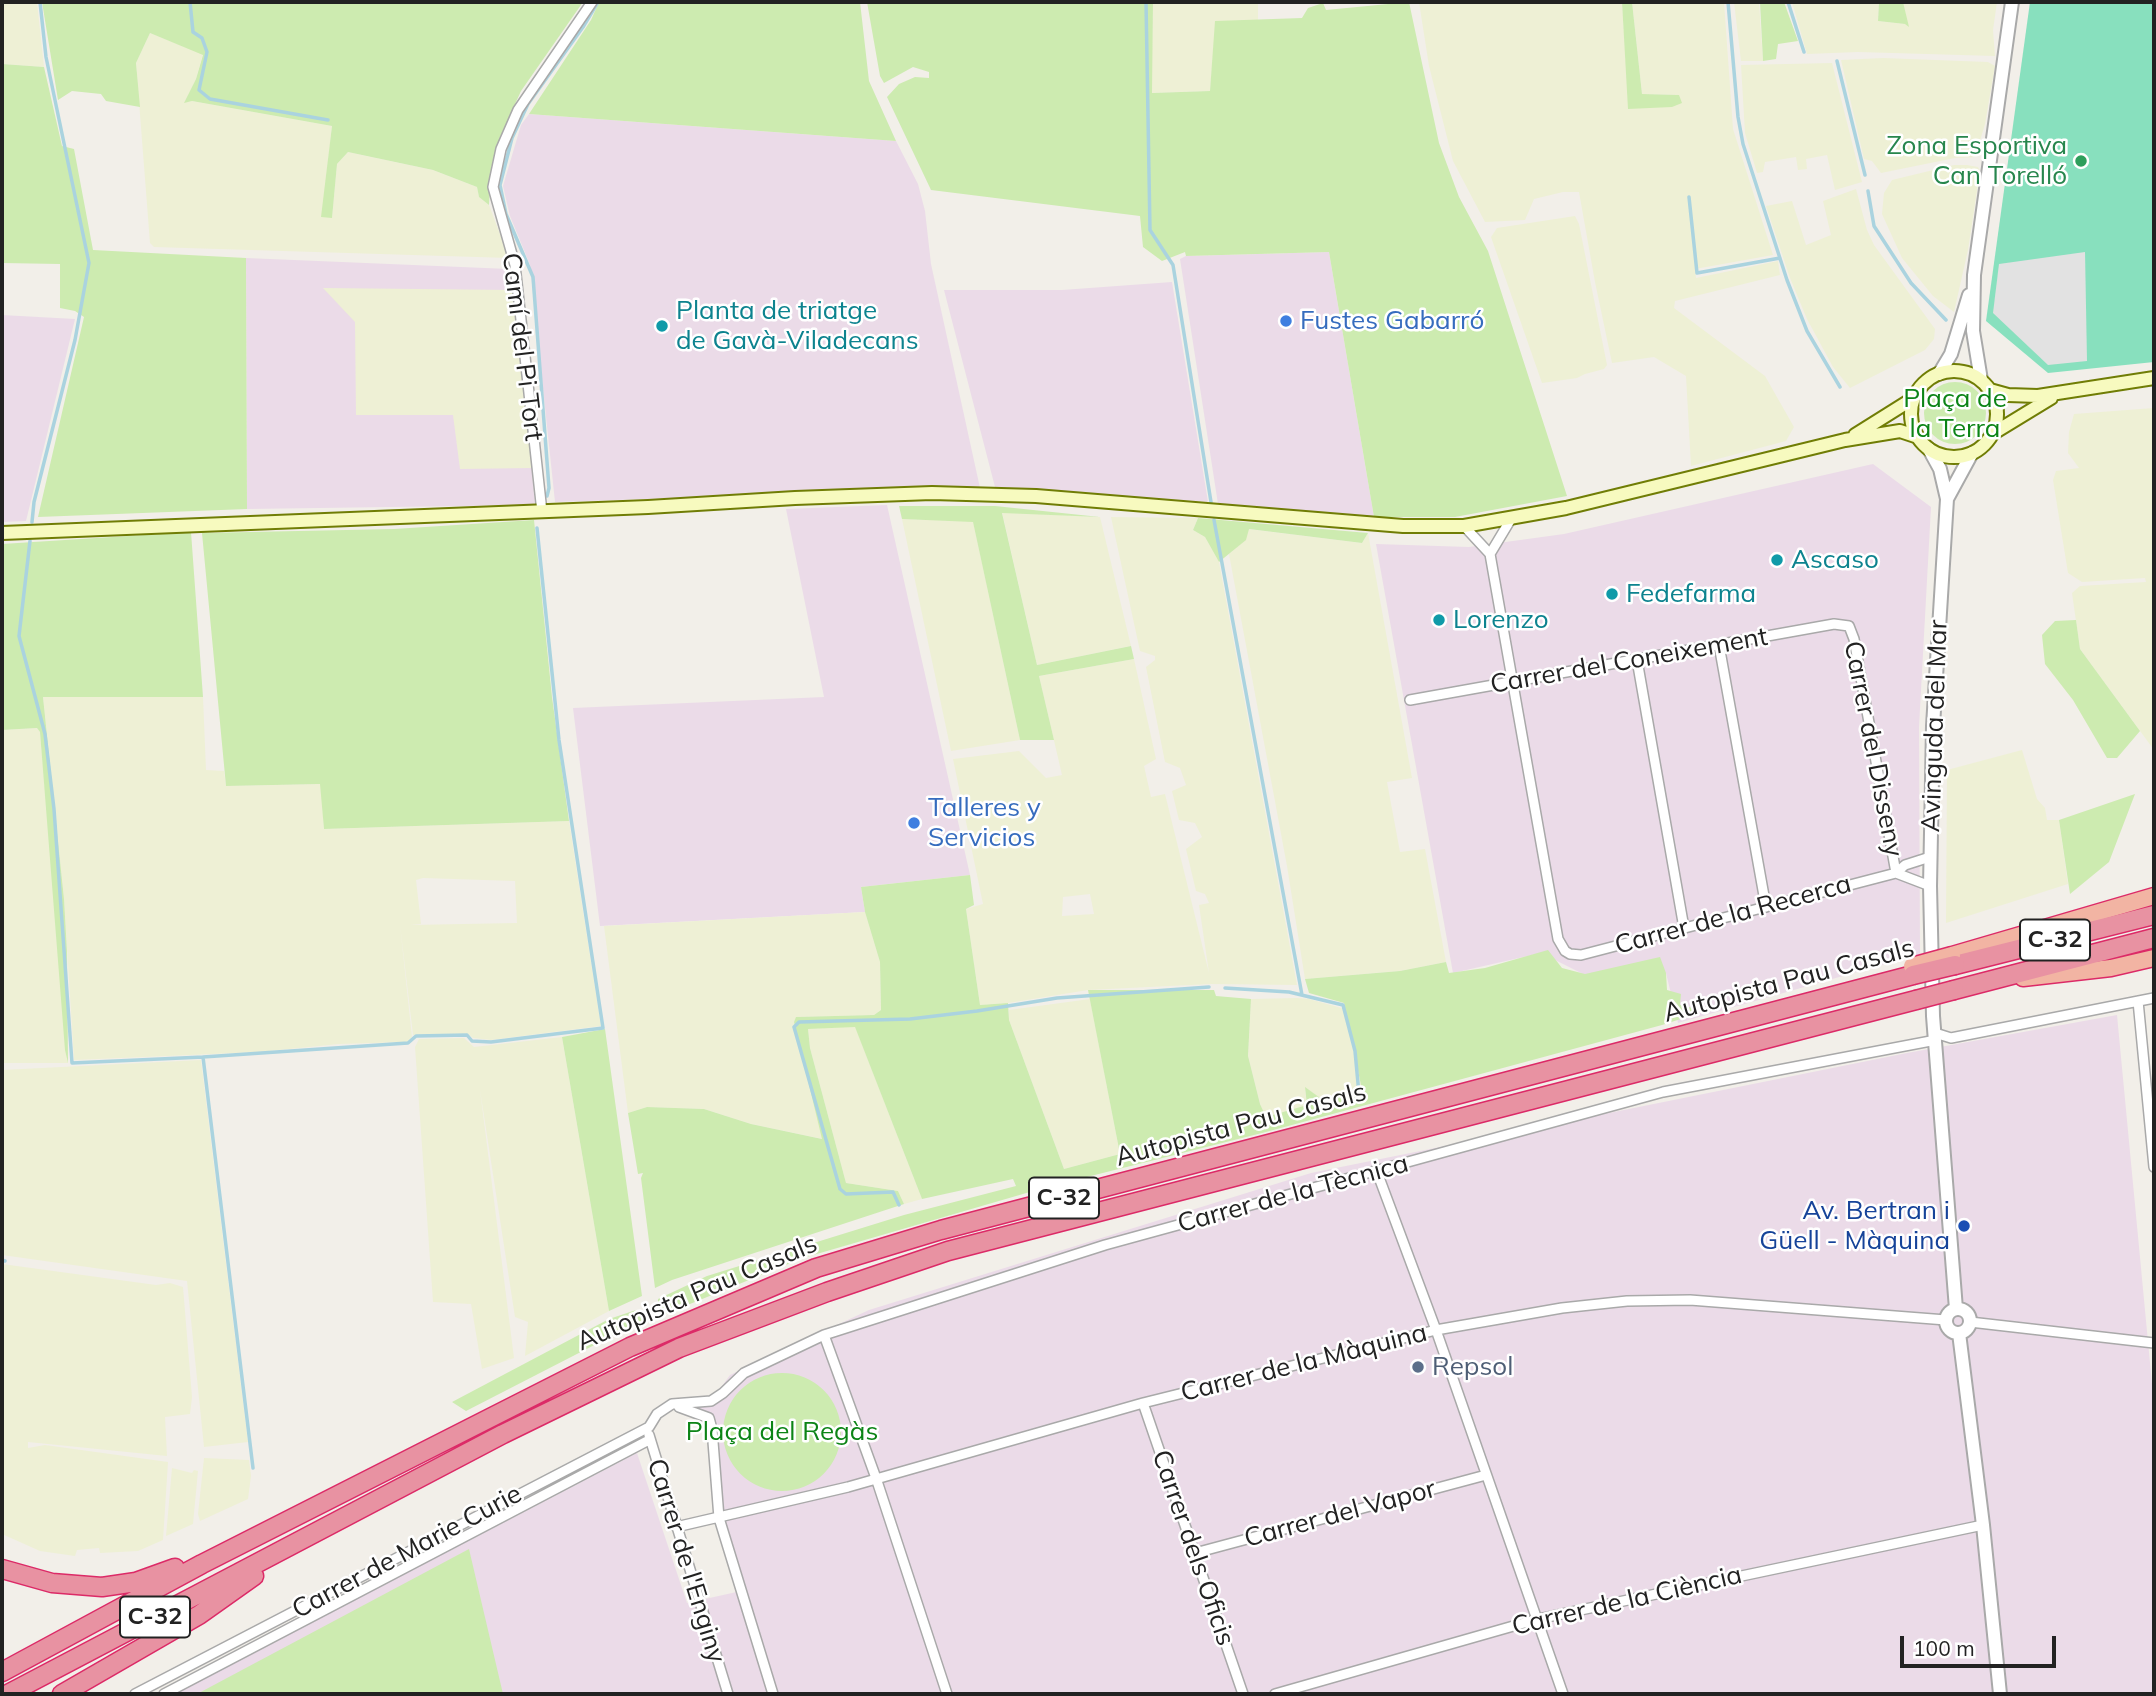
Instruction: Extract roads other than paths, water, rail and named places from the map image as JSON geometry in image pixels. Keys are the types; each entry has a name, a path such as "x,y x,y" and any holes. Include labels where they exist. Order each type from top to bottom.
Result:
{"highway":[{"path":"1954,960 2154,896"},
{"name":"Autopista Pau Casals","path":"2,1672 202,1564 630,1346 816,1268 941,1230 1892,979 1954,960 2154,915"},
{"name":"Autopista Pau Casals","path":"8,1694 503,1434 679,1348 827,1292 948,1251 2154,938"},
{"path":"1972,985 2111,968 2154,958"},
{"path":"62,1694 200,1615 302,1541"},
{"path":"2,1569 52,1583 102,1587 136,1582 173,1569 202,1564"}],"main road":[{"path":"1845,440 1914,398 1926,382 1939,374 1961,372 1981,380 1990,390 1997,414 1992,435"},
{"path":"1990,390 2008,395 2061,393 2154,379"},
{"path":"1914,398 1912,418 1918,437 1929,449 1950,457 1972,453 2023,413 2061,393"},
{"path":"2,533 932,494 989,494 1381,524 1464,526 1511,519 1845,440 1900,431 1918,437"}],"street":[{"name":"Camí del Pi Tort","path":"542,512 515,265 493,187 501,149 519,110 592,2"},
{"path":"1981,380 1973,331 1975,275 2012,2"},
{"path":"1939,374 1946,366 1954,345 1975,275"},
{"name":"Avinguda del Mar","path":"1929,449 1941,469 1947,499 1934,714 1930,886 1935,1036 1956,1309"},
{"name":"Avinguda del Mar","path":"1947,499 1972,453"},
{"path":"1490,554 1511,519"},
{"path":"1464,526 1490,554 1513,682"},
{"name":"Carrer del Coneixement","path":"1410,700 1834,624 1849,626"},
{"name":"Carrer del Disseny","path":"1849,626 1854,639 1896,873"},
{"path":"1719,645 1766,907"},
{"path":"1637,660 1684,928"},
{"name":"Carrer de la Recerca","path":"1513,682 1558,939 1561,947 1570,954 1581,955 1896,873 1905,865 1930,857"},
{"path":"1896,873 1930,886"},
{"name":"Carrer de la Tècnica","path":"672,1404 711,1401 744,1373 824,1335 1105,1245 1663,1092 1935,1036 1951,1038 2154,998"},
{"path":"2138,1001 2154,1167"},
{"path":"1377,1172 1436,1330 1563,1694"},
{"name":"Carrer de la Màquina","path":"676,1527 848,1487 1143,1403 1436,1330 1562,1308 1626,1301 1690,1300 1946,1320"},
{"path":"1956,1309 1966,1312 1970,1322 1967,1329 1959,1333 1950,1329 1946,1320 1950,1312 1956,1309"},
{"path":"1970,1322 2154,1343"},
{"path":"1959,1333 1983,1525 2000,1694"},
{"path":"824,1335 876,1478 947,1694"},
{"name":"Carrer dels Oficis","path":"1143,1403 1243,1694"},
{"name":"Carrer de Marie Curie","path":"135,1694 649,1427 657,1414 672,1404"},
{"name":"Carrer de l'Enginy","path":"672,1404 709,1418 719,1518 773,1694"},
{"name":"Carrer de l'Enginy","path":"649,1427 649,1440 728,1694"},
{"name":"Carrer de Marie Curie","path":"164,1694 649,1440"},
{"name":"Carrer del Vapor","path":"1195,1553 1486,1475"},
{"name":"Carrer de la Ciència","path":"1275,1694 1538,1619 1983,1525"}],"waterway":[{"path":"32,522 34,502 75,340 89,263 46,57 40,2"},
{"path":"190,2 193,32 202,38 207,52 199,90 210,99 328,120"},
{"path":"547,496 549,488 533,277 506,214 500,185 512,138 528,104 598,2"},
{"path":"1146,2 1150,230 1173,265 1211,502"},
{"path":"1728,2 1738,117 1743,144 1787,280 1807,331 1840,387"},
{"path":"1788,2 1804,52"},
{"path":"1837,61 1865,175"},
{"path":"1868,191 1874,226 1911,283 1946,320"},
{"path":"1689,197 1697,273 1780,258"},
{"path":"1214,520 1302,995"},
{"path":"253,1468 203,1057 408,1043 416,1036 467,1035 472,1041 491,1042 603,1028 559,740 537,528"},
{"path":"30,541 19,636 45,734 54,809 72,1063 203,1057"},
{"path":"899,1205 893,1192 846,1194 840,1189 794,1027 799,1022 910,1019 1057,998 1209,987"},
{"path":"1225,988 1289,992 1343,1005 1355,1051 1359,1094"}],"place":[{"name":"Zona Esportiva Can Torelló","path":"2081,161"},
{"name":"Fustes Gabarró","path":"1286,321"},
{"name":"Planta de triatge de Gavà-Viladecans","path":"662,326"},
{"name":"Ascaso","path":"1777,560"},
{"name":"Fedefarma","path":"1612,594"},
{"name":"Lorenzo","path":"1439,620"},
{"name":"Talleres y Servicios","path":"914,823"},
{"name":"Av. Bertran i Güell - Màquina","path":"1964,1226"},
{"name":"Repsol","path":"1418,1367"}],"park label":[{"name":"Plaça de la Terra","path":"1955,414"},
{"name":"Plaça del Regàs","path":"782,1432"}]}
